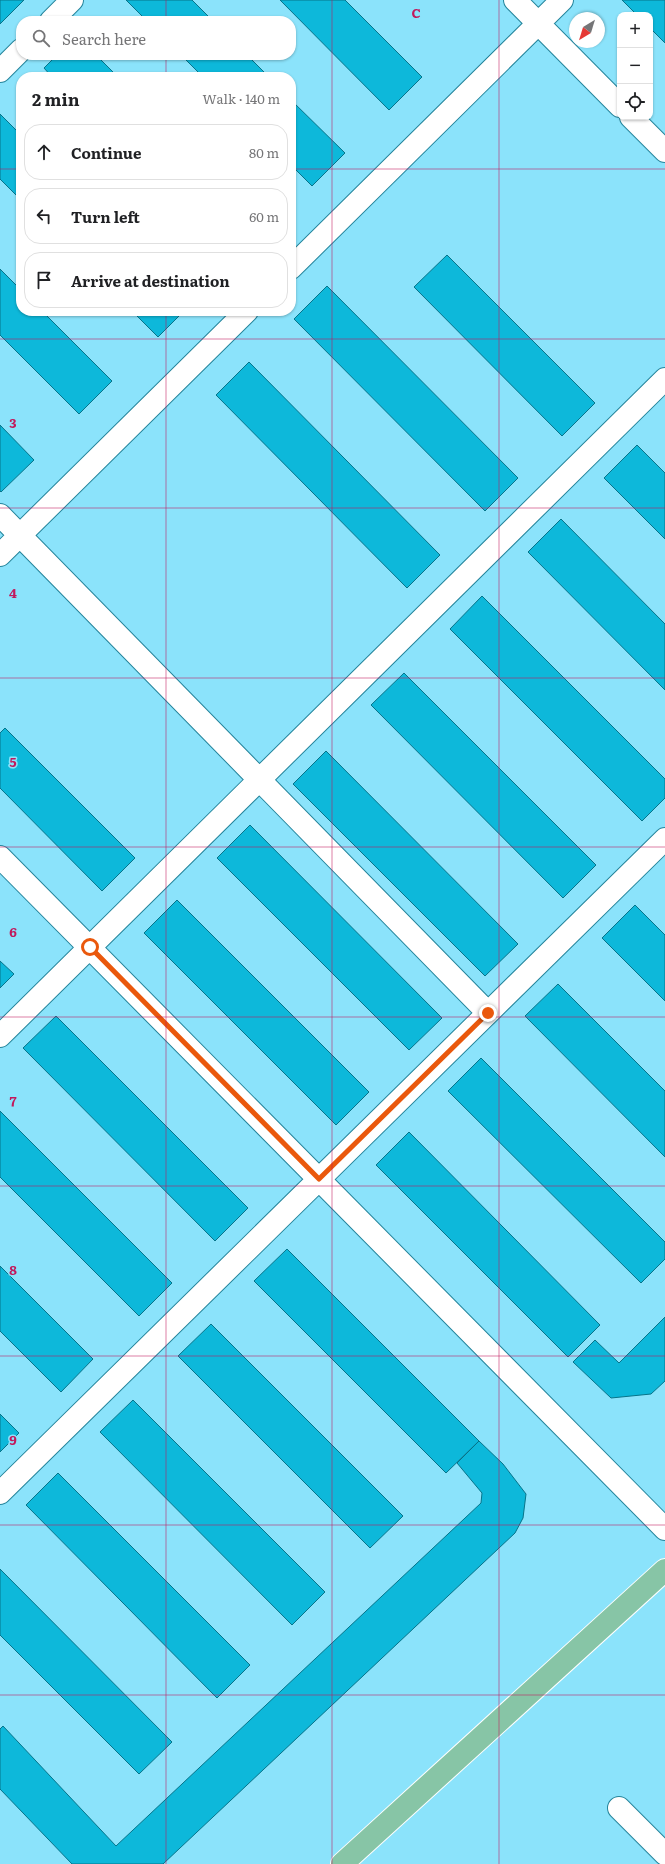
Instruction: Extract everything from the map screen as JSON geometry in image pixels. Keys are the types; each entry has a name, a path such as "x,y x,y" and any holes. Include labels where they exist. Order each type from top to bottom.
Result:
{"main road":[{"path":"342,1864 665,1570"}],"street":[{"path":"55,16 72,0"},
{"path":"515,0 617,103"},
{"path":"296,263 562,0"},
{"path":"0,71 16,55"},
{"path":"634,120 665,151"},
{"path":"0,555 242,316"},
{"path":"0,1036 665,379"},
{"path":"0,515 488,1013"},
{"path":"0,1494 665,839"},
{"path":"0,857 665,1528"},
{"path":"619,1808 665,1854"}],"building":[{"path":"0,0 24,0 0,24"},
{"path":"126,0 192,0 208,16 142,16"},
{"path":"280,0 345,0 422,77 389,110"},
{"path":"622,0 665,0 665,43 653,31 653,12 634,12"},
{"path":"52,60 101,60 113,72 48,72 44,68"},
{"path":"186,60 252,60 264,72 198,72"},
{"path":"296,105 345,153 312,186 296,170"},
{"path":"0,114 16,130 16,195 0,179"},
{"path":"447,255 595,403 562,436 414,287"},
{"path":"0,269 16,285 16,316 47,316 112,381 79,414 0,335"},
{"path":"327,286 518,478 485,511 294,319"},
{"path":"137,316 179,316 158,337"},
{"path":"249,362 440,555 407,588 216,395"},
{"path":"0,425 34,460 1,492 0,491"},
{"path":"637,445 665,473 665,539 604,478"},
{"path":"561,519 665,624 665,690 528,552"},
{"path":"482,596 665,779 665,798 642,821 450,629"},
{"path":"404,673 596,865 563,898 371,705"},
{"path":"5,728 135,858 102,891 0,788 0,733"},
{"path":"326,751 518,944 485,976 293,784"},
{"path":"250,825 442,1018 409,1050 217,858"},
{"path":"177,900 369,1092 336,1125 144,933"},
{"path":"635,905 665,935 665,1001 602,938"},
{"path":"0,961 14,974 0,988"},
{"path":"558,984 665,1091 665,1157 525,1016"},
{"path":"56,1016 248,1208 215,1241 23,1048"},
{"path":"481,1058 665,1242 665,1259 641,1283 448,1091"},
{"path":"0,1111 172,1283 139,1316 0,1177"},
{"path":"409,1132 600,1325 568,1357 376,1165"},
{"path":"287,1249 479,1441 446,1473 254,1281"},
{"path":"0,1266 93,1359 61,1392 0,1331"},
{"path":"665,1317 665,1381 651,1394 611,1398 573,1362 595,1340 619,1363"},
{"path":"211,1324 403,1516 370,1548 178,1356"},
{"path":"133,1400 325,1592 292,1625 100,1432"},
{"path":"0,1414 19,1433 0,1452"},
{"path":"479,1441 503,1464 526,1494 523,1518 515,1533 163,1864 72,1864 0,1789 0,1729 3,1726 116,1846 481,1503 482,1493 457,1463"},
{"path":"58,1473 250,1665 217,1698 26,1505"},
{"path":"0,1569 172,1742 139,1774 0,1635"}],"route":[{"path":"90,947 319,1179 488,1013"}]}
